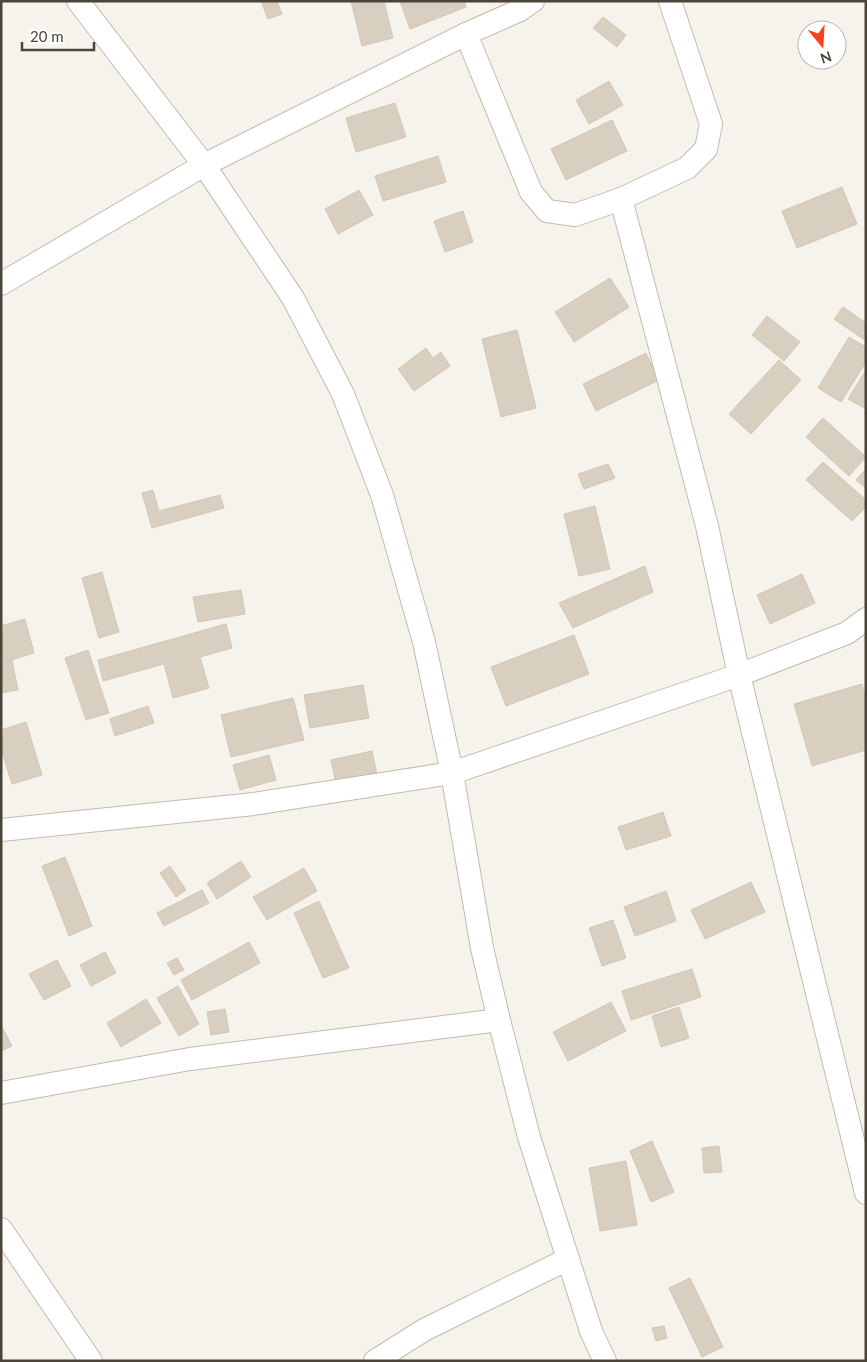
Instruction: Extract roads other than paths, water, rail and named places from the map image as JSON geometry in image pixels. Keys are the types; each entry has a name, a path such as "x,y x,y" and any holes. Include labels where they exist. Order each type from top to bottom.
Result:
{"street":[{"path":"78,1 204,165 293,298 343,394 382,495 419,623 452,774 482,948 529,1136 590,1330 605,1361"},
{"path":"1,284 204,165 466,34 520,10 532,1"},
{"path":"466,34 531,192 547,210 576,215 621,199 687,168 706,149 711,124 670,1"},
{"path":"621,199 707,526 739,675 866,1193"},
{"path":"1,830 254,804 452,774 739,675 847,633 866,619"},
{"path":"1,1092 190,1059 499,1020"},
{"path":"1,1229 91,1361"},
{"path":"375,1361 424,1330 568,1259"}]}
